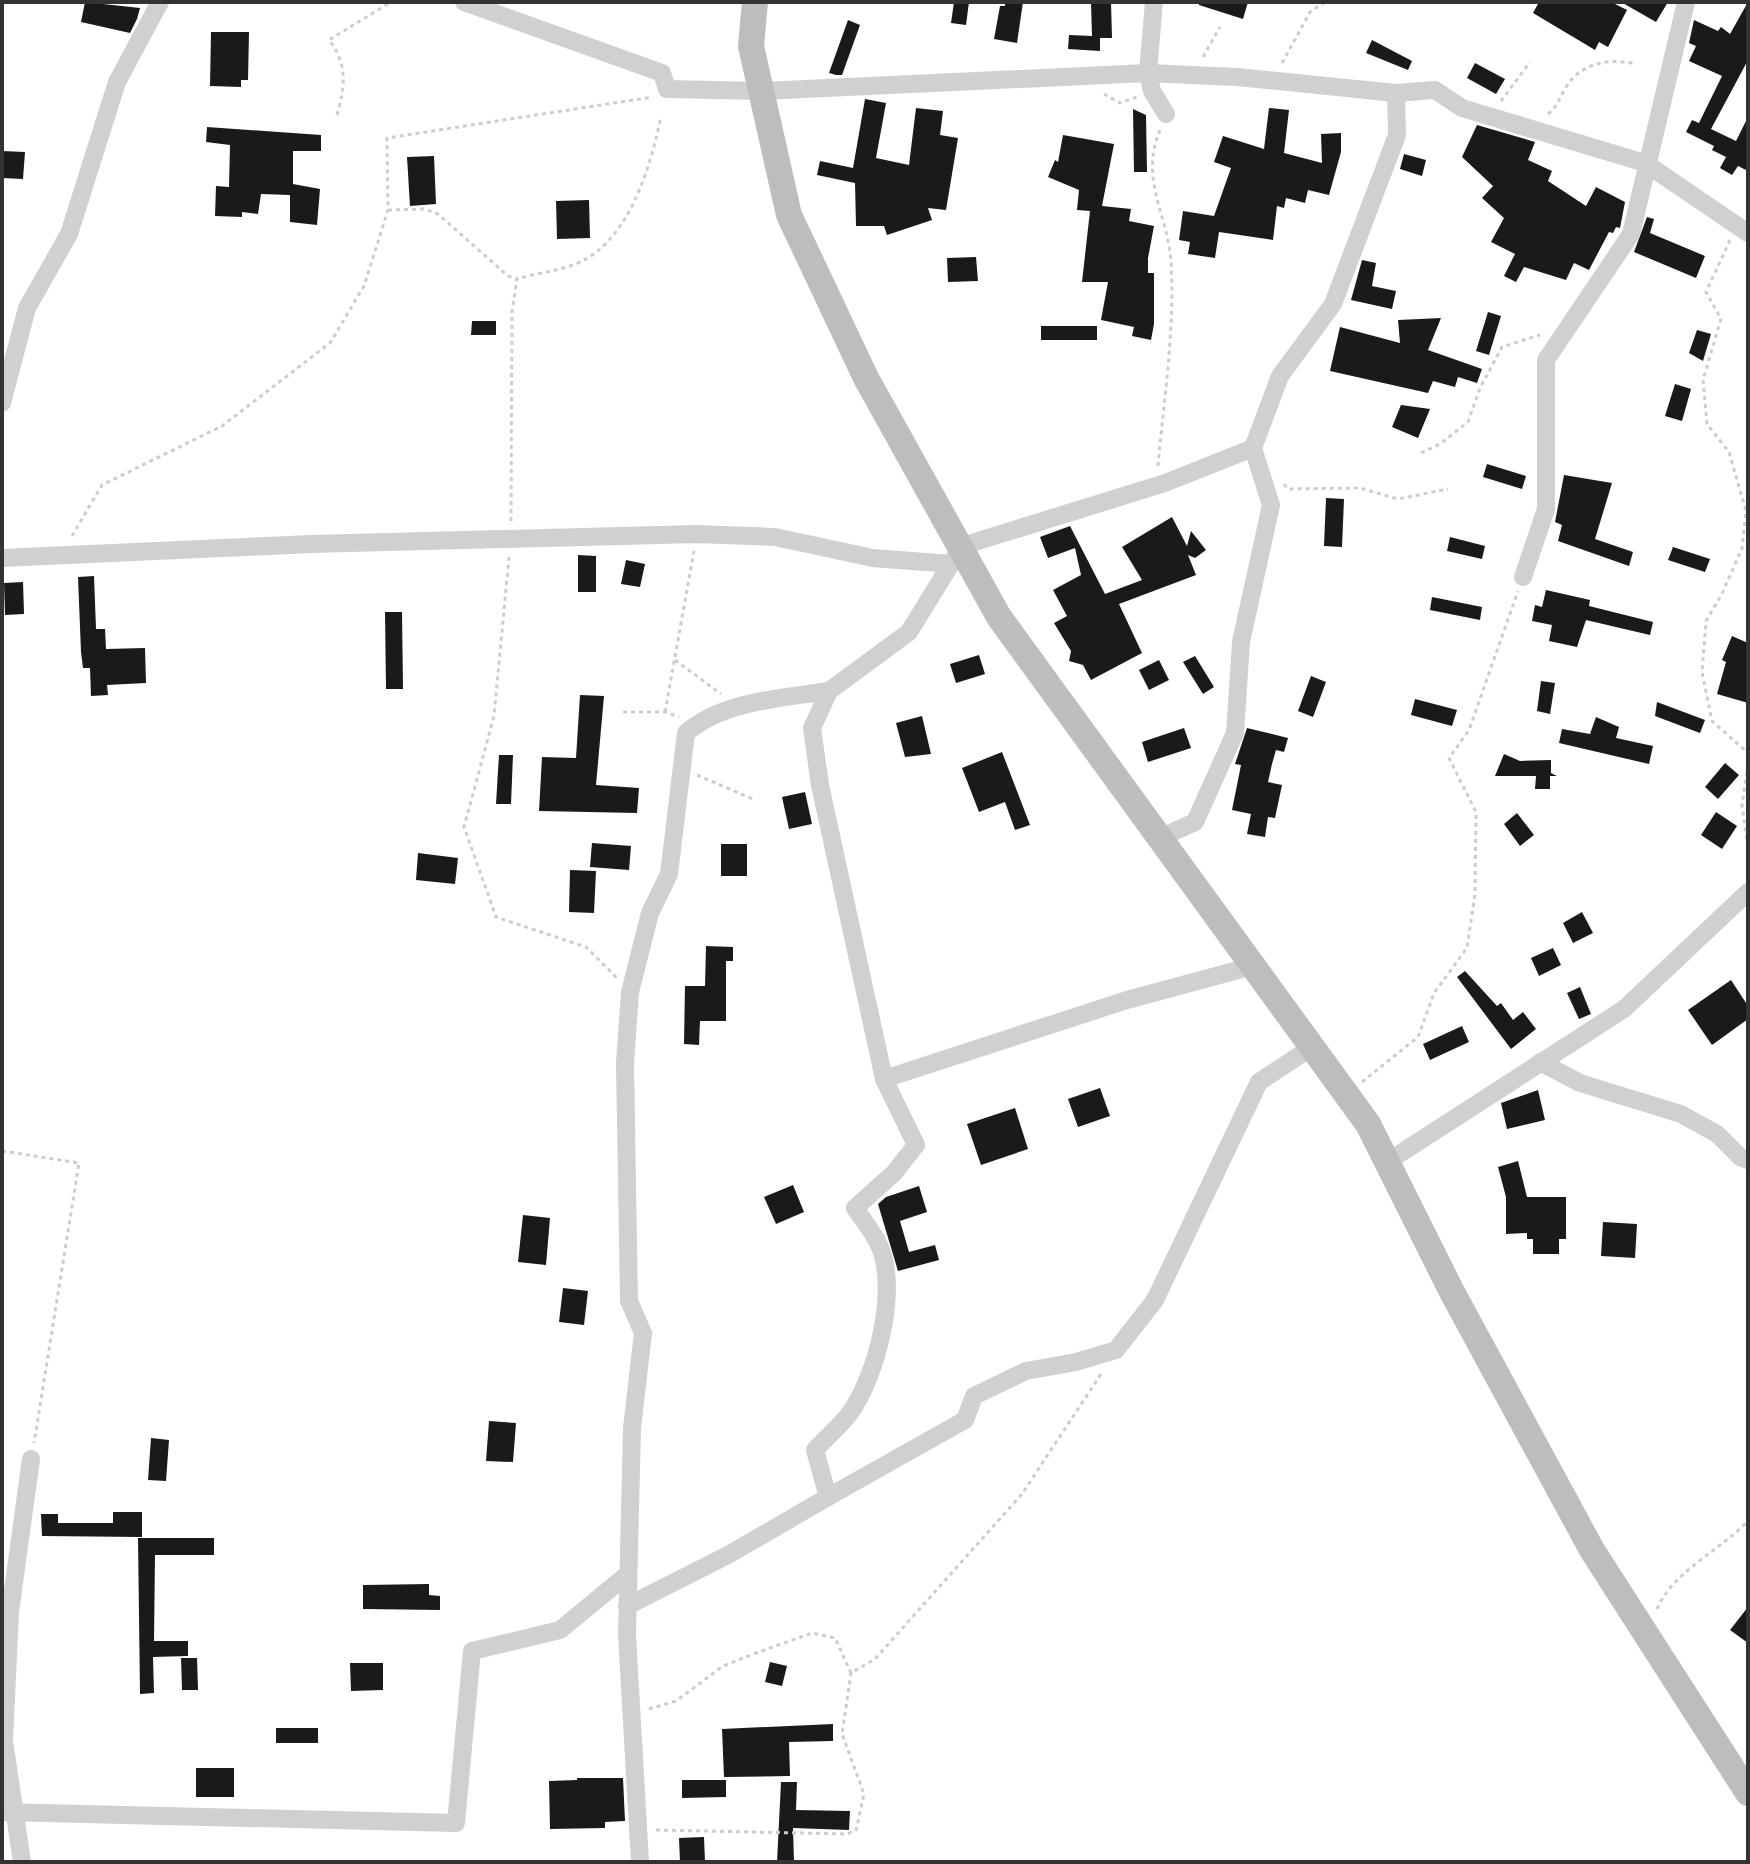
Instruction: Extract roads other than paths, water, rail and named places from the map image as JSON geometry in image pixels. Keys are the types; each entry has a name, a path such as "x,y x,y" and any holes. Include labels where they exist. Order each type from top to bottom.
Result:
{"main road":[{"path":"755,2 751,46 789,215 866,378 956,555 1368,1124 1452,1292 1592,1550 1748,1793"}],"street":[{"path":"2,403 27,308 69,234 117,82 160,2"},
{"path":"464,2 662,73 667,89 761,91 1148,73 1265,80 1396,93 1435,90 1462,108 1645,163 1742,229"},
{"path":"1154,2 1148,73 1152,91 1166,114"},
{"path":"1523,577 1546,509 1546,360 1631,234 1645,163 1686,2"},
{"path":"1160,838 1195,822 1235,733 1241,642 1271,505 1253,448 1280,376 1333,304 1397,135 1396,93"},
{"path":"2,558 696,534 775,537 873,558 956,555 1156,486 1253,448"},
{"path":"640,1862 629,1715 627,1606 632,1428 643,1333 629,1301 625,1063 630,992 650,913 669,874 686,733 698,723 740,708 829,691 909,632 956,555"},
{"path":"828,1497 815,1450 850,1413 868,1380 887,1300 880,1247 855,1208 894,1173 916,1145 884,1079 814,742 812,728 829,691"},
{"path":"1387,1162 1624,1009 1748,892"},
{"path":"884,1079 1127,1000 1253,966"},
{"path":"627,1606 728,1555 965,1420 974,1396 1026,1371 1076,1362 1116,1350 1155,1300 1259,1082 1312,1047"},
{"path":"1540,1062 1580,1083 1681,1114 1717,1134 1740,1157 1748,1160"},
{"path":"22,1862 7,1812 12,1780 4,1741 6,1611 31,1459"},
{"path":"7,1812 456,1823 472,1651 560,1630 628,1574"}]}
